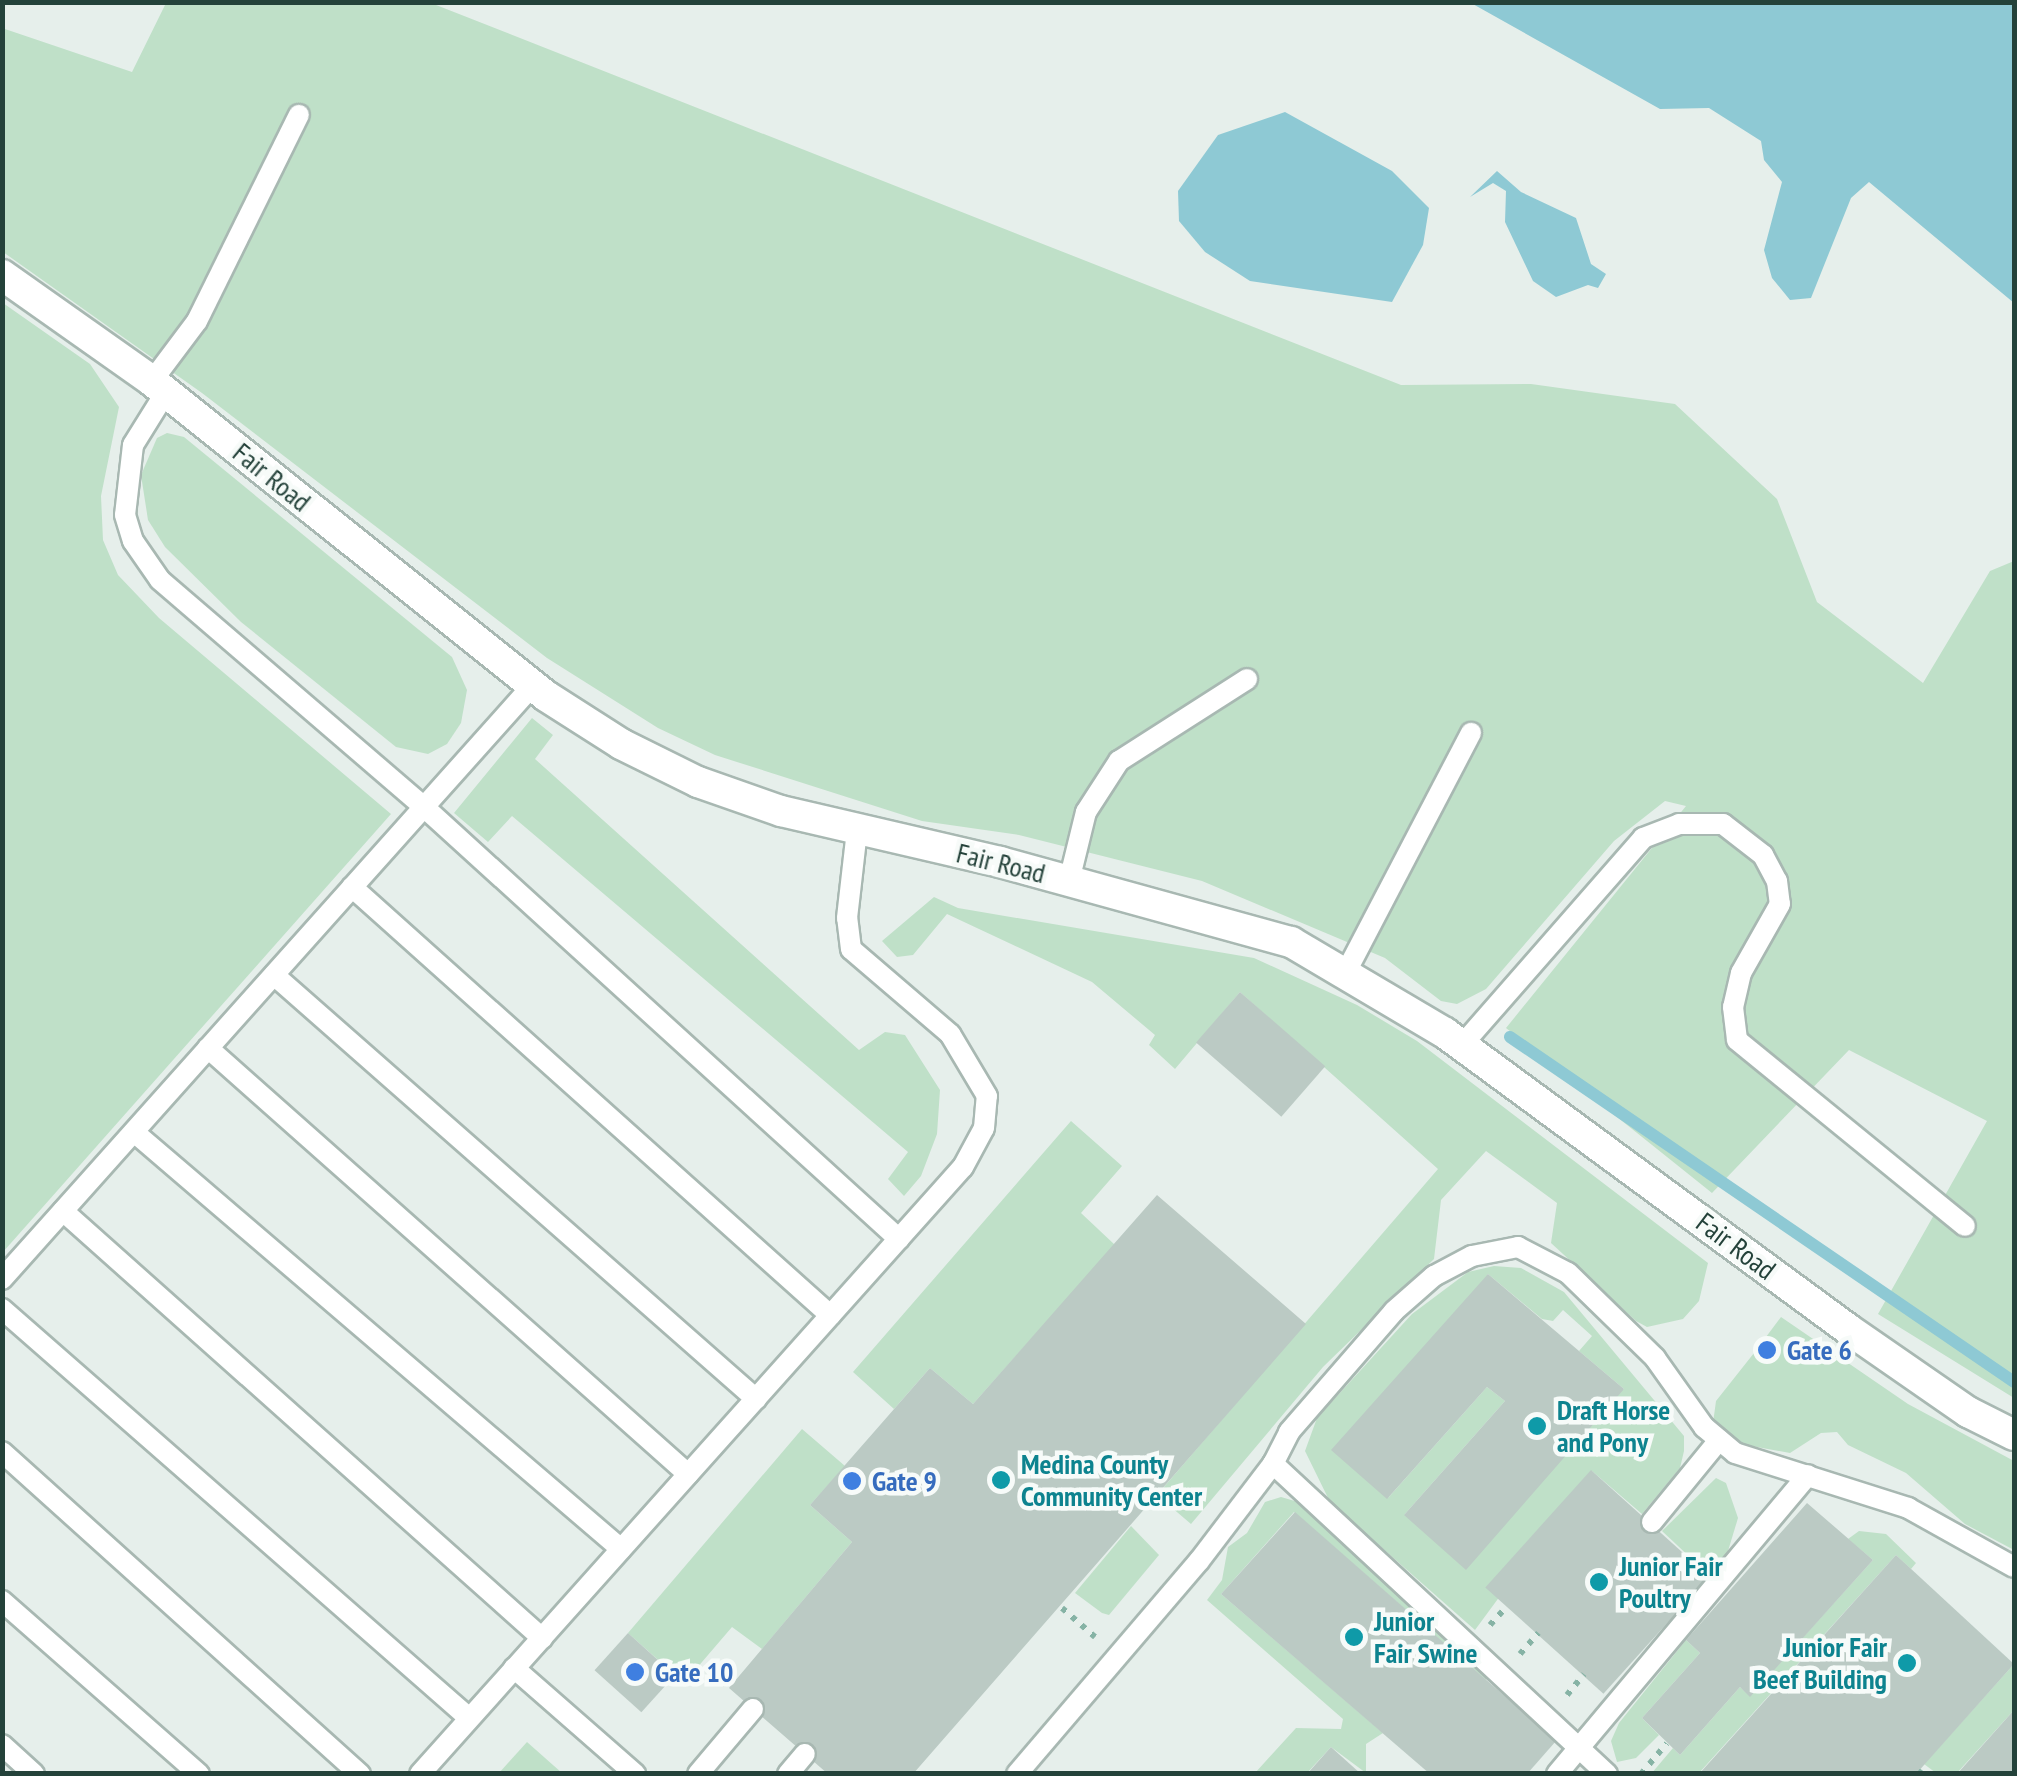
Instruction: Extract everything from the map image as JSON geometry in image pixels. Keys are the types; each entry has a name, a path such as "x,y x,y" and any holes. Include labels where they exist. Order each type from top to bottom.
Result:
{"street":[{"name":"Fair Road","path":"2,275 159,386 532,685 621,744 698,782 857,830 1069,881 1291,942 1462,1046 1848,1329 1968,1412 2014,1435"}],"lane":[{"path":"299,115 197,322 159,386 133,445 125,515 133,542 176,597 424,807 899,1239"},
{"path":"1069,881 1086,812 1119,761 1247,680"},
{"path":"2,1279 532,685"},
{"path":"1346,972 1471,733"},
{"path":"1462,1046 1643,838 1680,824 1723,824 1763,855 1778,881 1780,904 1741,972 1733,1007 1737,1040 1965,1226"},
{"path":"420,1774 963,1167 984,1128 987,1096 950,1034 851,949 846,918 857,830"},
{"path":"352,887 830,1315"},
{"path":"274,974 756,1398"},
{"path":"208,1048 688,1474"},
{"path":"134,1132 620,1550"},
{"path":"63,1212 542,1638"},
{"path":"1017,1774 1119,1658 1273,1464 1300,1418 1394,1311 1460,1263 1518,1246 1568,1274 1616,1318 1719,1440 1755,1462 1908,1508 2014,1567"},
{"path":"2,1309 469,1718"},
{"path":"1652,1522 1719,1440"},
{"path":"2,1452 360,1774"},
{"path":"1273,1464 1607,1774"},
{"path":"1557,1774 1808,1475"},
{"path":"2,1601 199,1774"},
{"path":"514,1668 636,1774"},
{"path":"698,1774 753,1709"},
{"path":"2,1745 34,1774"},
{"path":"788,1774 805,1754"}],"path":[{"path":"1062,1608 1119,1658"},
{"path":"1640,1774 1667,1743"}],"green space":[{"path":"166,3 431,3 1401,385 1531,384 1675,404 1777,499 1817,602 1923,683 1990,571 2014,561 2014,1398 1878,1314 1987,1121 1849,1050 1712,1193 1506,1028 1686,806 1665,801 1614,841 1486,989 1457,1004 1441,1001 1385,958 1202,881 1019,835 922,821 715,755 658,728 547,658 202,393 3,252 2,28 132,72"},
{"path":"3,303 90,364 119,407 101,496 103,540 118,575 159,618 391,814 3,1252"},
{"path":"167,433 184,437 452,657 467,690 461,723 447,744 428,754 396,747 241,622 165,547 148,520 141,475 157,438"},
{"path":"532,718 553,735 535,759 859,1050 885,1032 905,1035 940,1090 937,1134 921,1176 904,1196 888,1179 908,1152 512,816 488,842 454,813"},
{"path":"934,897 958,908 1254,958 1357,1005 1417,1041 1708,1263 1699,1301 1683,1319 1647,1327 1636,1321 1551,1243 1557,1203 1486,1151 1441,1200 1434,1259 1323,1367 1191,1524 1157,1495 1438,1169 1240,992 1175,1069 1149,1045 1155,1035 1092,982 947,914 913,955 897,957 882,941"},
{"path":"1071,1121 1122,1166 1081,1213 1115,1245 973,1404 930,1368 894,1409 853,1372"},
{"path":"1494,1266 1521,1268 1564,1292 1684,1436 1680,1468 1642,1514 1592,1471 1475,1630 1330,1502 1305,1451 1317,1418 1412,1314 1468,1272","holes":["1488,1274 1542,1319 1553,1321 1563,1310 1592,1336 1579,1351 1624,1389 1404,1515 1505,1401 1487,1387 1388,1498"]},
{"path":"1781,1317 1908,1404 2014,1461 2014,1550 1965,1524 1906,1473 1848,1445 1837,1432 1821,1433 1790,1453 1730,1442 1713,1423 1716,1401 1754,1353 1767,1363 1779,1348 1766,1337"},
{"path":"802,1429 845,1466 810,1505 852,1542 762,1649 732,1627 684,1683 628,1633"},
{"path":"1716,1478 1726,1483 1738,1518 1728,1551 1710,1576 1662,1531"},
{"path":"1281,1497 1298,1502 1488,1675 1486,1680 1294,1512 1221,1594 1383,1733 1366,1744 1366,1773 1331,1747 1307,1773 1255,1773 1296,1728 1341,1729 1343,1719 1207,1600 1222,1580 1228,1547 1247,1533 1265,1502"},
{"path":"1131,1526 1159,1555 1109,1615 1102,1613 1075,1593"},
{"path":"1859,1531 1886,1534 1916,1563 1911,1569 1896,1555 1699,1773 1651,1774 1673,1748 1680,1755 1740,1687 1750,1696 1873,1560 1848,1539"},
{"path":"1686,1640 1700,1653 1642,1718 1659,1735 1636,1758 1617,1762 1611,1741 1619,1723"},
{"path":"2014,1664 2014,1710 1957,1773 1936,1773 1924,1764"},
{"path":"527,1742 562,1773 499,1773"}],"water":[{"path":"1471,3 2014,3 2014,303 1869,182 1851,198 1811,298 1790,300 1772,278 1764,250 1782,182 1764,160 1761,141 1709,108 1660,109"},
{"path":"1285,112 1392,171 1429,208 1423,245 1392,302 1250,281 1205,252 1179,221 1178,191 1218,135"},
{"path":"1497,171 1521,192 1576,218 1591,264 1606,274 1598,288 1588,285 1556,297 1533,281 1505,222 1506,191 1493,183 1470,197"}],"building":[{"path":"1240,992 1325,1066 1281,1117 1196,1043"},
{"name":"Medina County Community Center","path":"1157,1195 1306,1324 913,1774 828,1774 729,1688 852,1542 810,1505 930,1368 973,1404"},
{"name":"Draft Horse and Pony","path":"1488,1274 1624,1389 1466,1570 1404,1515 1505,1401 1487,1387 1387,1499 1331,1450"},
{"name":"Gate 6","path":"1766,1337 1779,1347 1766,1363 1754,1353"},
{"name":"Junior Fair Poultry","path":"1591,1470 1709,1576 1603,1694 1485,1587"},
{"path":"1807,1503 1873,1560 1750,1697 1740,1687 1680,1755 1642,1718 1700,1653 1686,1640"},
{"name":"Junior Fair Swine","path":"1295,1512 1556,1741 1527,1774 1430,1774 1221,1594"},
{"name":"Junior Fair Beef Building","path":"1896,1555 2014,1664 1916,1774 1699,1774"},
{"name":"Gate 10","path":"628,1633 675,1675 641,1712 595,1670"},
{"path":"2014,1710 2014,1774 1957,1774"},
{"path":"1331,1747 1361,1774 1307,1774"}],"waterway":[{"path":"1510,1037 2014,1382"}],"place":[{"name":"Gate 6","path":"1767,1350"},
{"name":"Draft Horse and Pony","path":"1537,1426"},
{"name":"Medina County Community Center","path":"1001,1480"},
{"name":"Gate 9","path":"852,1481"},
{"name":"Junior Fair Poultry","path":"1599,1582"},
{"name":"Junior Fair Swine","path":"1354,1637"},
{"name":"Junior Fair Beef Building","path":"1907,1663"},
{"name":"Gate 10","path":"635,1672"}]}
